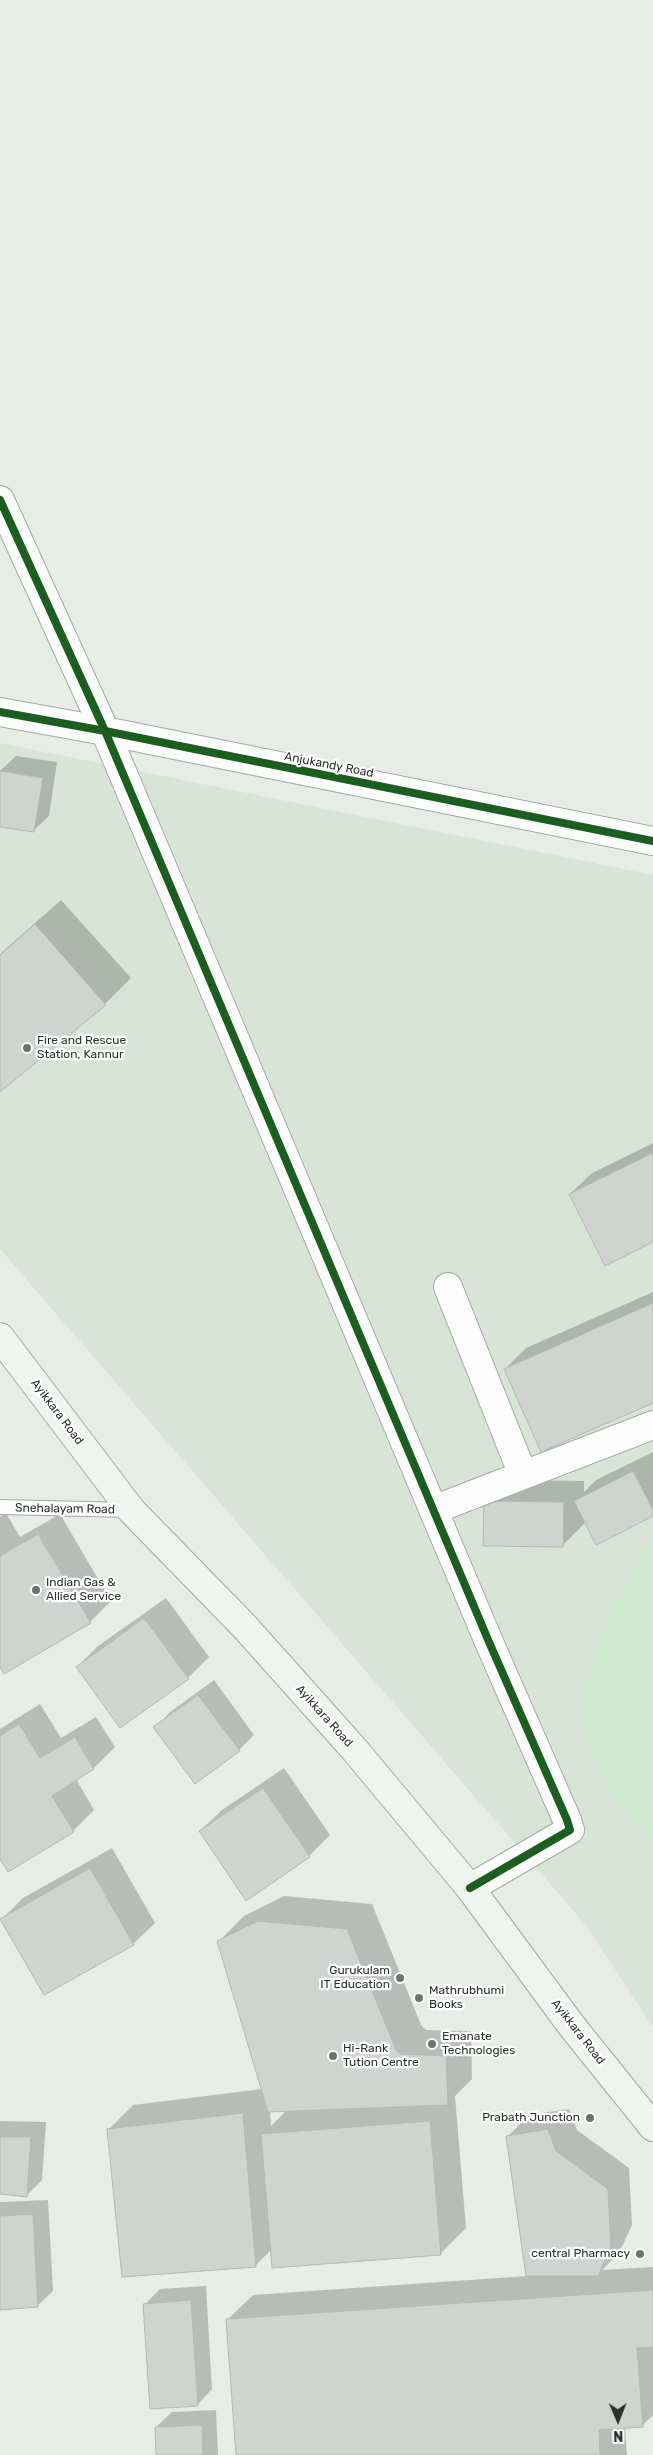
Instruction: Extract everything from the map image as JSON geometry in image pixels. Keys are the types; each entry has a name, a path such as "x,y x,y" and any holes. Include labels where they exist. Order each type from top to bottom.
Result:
{"main road":[{"name":"Ayikkara Road","path":"0,1336 131,1510 245,1627 354,1749 470,1888 570,2025 645,2110 653,2127"}],"street":[{"path":"0,500 9,545 106,731 433,1510 570,1830 470,1888"},
{"name":"Anjukandy Road","path":"0,712 106,731 653,841"},
{"path":"448,1287 523,1475"},
{"path":"433,1510 653,1425"}],"lane":[{"name":"Snehalayam Road","path":"0,1507 131,1510"}],"shaded area":[{"path":"0,743 653,875 653,2027 585,1924 0,1249"}],"green space":[{"path":"653,1544 653,1841 629,1815 604,1778 587,1737 586,1684 607,1619 645,1551"}],"building":[{"path":"0,771 43,778 34,832 0,827"},
{"name":"Fire and Rescue Station, Kannur","path":"35,924 106,1005 0,1092 0,955"},
{"path":"653,1153 653,1242 605,1266 569,1194"},
{"path":"653,1303 653,1403 541,1452 504,1369"},
{"path":"633,1471 653,1510 653,1516 596,1545 574,1501"},
{"path":"484,1501 564,1502 563,1547 483,1546"},
{"name":"Indian Gas & Allied Service","path":"38,1534 91,1623 4,1674 0,1667 0,1556"},
{"path":"144,1618 189,1679 120,1728 76,1667"},
{"path":"198,1695 240,1751 195,1784 153,1727"},
{"path":"19,1724 40,1758 75,1737 94,1769 52,1796 74,1832 8,1872 0,1859 0,1736"},
{"path":"263,1788 310,1857 246,1901 199,1831"},
{"path":"90,1868 134,1945 44,1995 0,1919"},
{"path":"258,1921 347,1929 396,2050 401,2054 446,2056 448,2105 268,2112 217,1941"},
{"path":"243,2113 256,2267 122,2277 107,2129"},
{"path":"430,2121 441,2255 272,2268 261,2134"},
{"path":"548,2129 556,2151 608,2189 611,2247 598,2276 526,2276 506,2136"},
{"path":"0,2137 31,2137 27,2197 0,2194"},
{"path":"33,2214 38,2307 0,2310 0,2216"},
{"path":"653,2290 653,2347 637,2348 643,2427 599,2430 600,2455 236,2455 226,2319"},
{"path":"191,2300 198,2406 150,2409 143,2304"},
{"path":"202,2425 203,2455 156,2455 155,2427"}],"cycle path":[{"path":"0,500 105,731 489,1642 567,1820 570,1830 470,1888"},
{"path":"0,712 105,731 653,841"}],"place":[{"name":"Fire and Rescue Station, Kannur","path":"27,1048"},
{"name":"Indian Gas & Allied Service","path":"36,1590"},
{"name":"Gurukulam IT Education","path":"400,1978"},
{"name":"Mathrubhumi Books","path":"419,1998"},
{"name":"Emanate Technologies","path":"432,2044"},
{"name":"Hi-Rank Tution Centre","path":"333,2056"},
{"name":"Prabath Junction","path":"590,2118"},
{"name":"central Pharmacy","path":"640,2254"}]}
